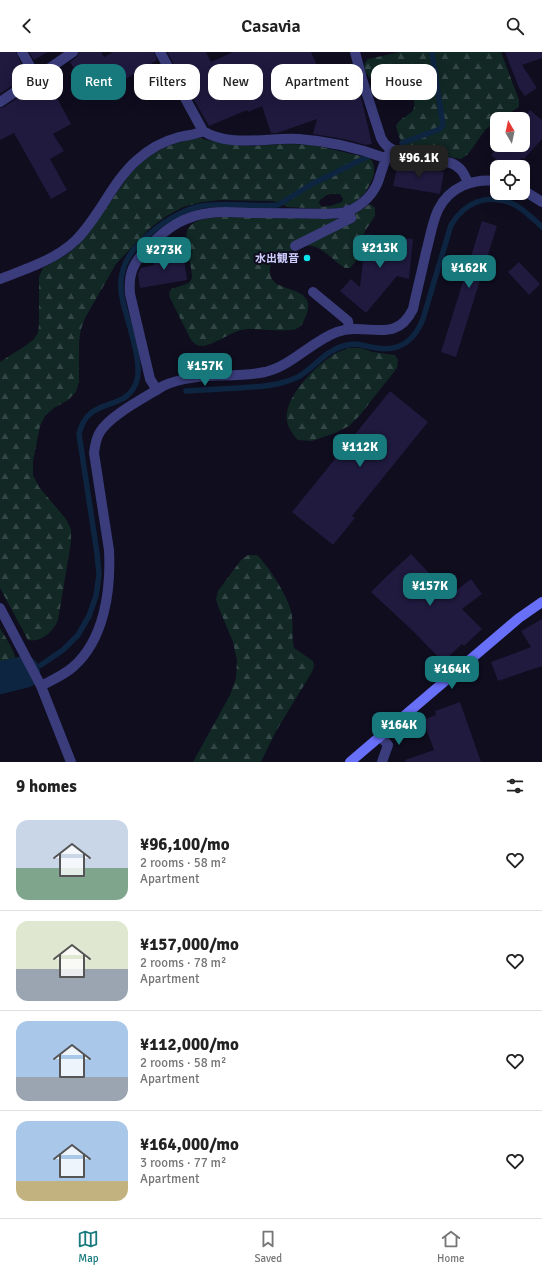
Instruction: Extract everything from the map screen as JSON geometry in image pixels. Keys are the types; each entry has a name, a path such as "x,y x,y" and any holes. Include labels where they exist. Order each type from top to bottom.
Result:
{"street":[{"path":"22,52 29,64"},
{"path":"55,64 73,52"},
{"path":"160,52 203,131 212,136 260,141 297,139 314,140 366,151 451,163 456,165 464,174 468,183"},
{"path":"157,390 150,379 130,294 129,283 135,262 157,238 188,218 204,214 222,212 341,213 356,207 369,197 377,183 388,154 381,138 360,74 355,52"},
{"path":"0,102 12,94"},
{"path":"0,279 49,259 63,251 76,240 126,172 136,160 149,150 164,142 203,131"},
{"path":"41,686 73,667 84,656 99,627 108,597 109,550 94,453 100,431 107,423 157,390 181,379 266,372 292,360 338,332 349,329 391,330 400,326 408,318 413,309 434,219 443,201 450,194 468,183 490,180"},
{"path":"530,193 542,202"},
{"path":"294,246 351,218 348,210"},
{"path":"313,292 348,321 349,329"},
{"path":"350,762 519,618 542,602"},
{"path":"0,608 41,686 71,762"},
{"path":"380,736 388,745 382,762"}],"green space":[{"path":"400,52 501,52 519,100 519,107 512,112 490,112 490,126 486,129 468,154 461,159 404,148 396,127 401,120 413,110 413,100 437,100 437,64 371,64 371,79 366,73 364,64 368,59"},
{"path":"199,138 216,142 251,146 288,144 313,145 372,160 374,174 365,193 354,203 340,208 325,209 287,207 273,201 221,200 202,202 183,207 165,217 149,229 116,264 85,318 81,329 79,342 79,382 76,392 68,400 54,408 45,416 40,426 33,461 33,475 39,487 66,519 71,529 71,542 58,620 50,632 42,638 38,640 28,640 0,588 0,362 33,340 38,333 39,277 43,268 66,255 79,244 90,231 129,175 140,164 152,154 180,142","holes":["340,194 343,199 342,202 322,207 319,203 320,200 327,195"]},
{"path":"370,204 375,208 375,216 365,231 360,256 350,268 345,268 325,252 312,246 303,247 281,254 273,259 270,269 271,276 274,281 279,285 298,292 307,300 307,313 303,323 299,327 291,330 241,330 202,346 197,345 191,340 170,298 169,293 171,289 189,283 192,278 186,236 192,224 203,219 222,217 338,219 354,214"},
{"path":"350,348 361,348 373,352 395,355 398,360 397,368 360,415 349,426 335,433 312,441 298,440 291,431 287,420 289,405 293,396 306,378 323,362 338,352"},
{"path":"248,555 257,555 267,566 277,582 291,611 294,648 313,661 314,666 312,672 276,731 261,762 193,762 230,695 236,678 237,661 233,642 216,599 218,591 241,560"},
{"path":"0,628 15,656 16,663 14,667 10,669 0,671"}],"building":[{"path":"0,52 16,52 21,64 12,64 12,86 0,94"},
{"path":"29,52 48,52 34,60"},
{"path":"79,52 101,52 104,57 113,52 154,52 157,60 150,64 134,64 134,74 126,79 126,64 71,64 70,62 77,57"},
{"path":"167,52 206,52 211,62 233,52 311,52 316,64 271,64 271,100 362,100 372,144 366,145 344,139 313,134 317,119 277,133 271,133 262,106 248,112 247,110 209,126 194,100 200,100 200,64 174,64"},
{"path":"505,52 542,52 542,58 522,65 537,88 525,96 519,88"},
{"path":"14,100 58,100 71,124 53,134 64,151 50,159 67,190 51,199 14,133 0,140 0,108"},
{"path":"530,110 542,120 542,139 524,159 497,160 491,155 494,152 530,152 530,112 528,112"},
{"path":"398,163 444,172 440,194 393,186"},
{"path":"482,221 497,226 456,357 441,352"},
{"path":"366,234 413,239 409,279 397,276 366,313 340,291 351,279 360,287"},
{"path":"183,253 187,280 140,288 138,274 141,268 154,265 153,258"},
{"path":"519,262 540,284 529,295 508,272"},
{"path":"390,391 428,422 352,516 355,518 333,545 292,512"},
{"path":"411,554 450,595 471,579 482,594 462,609 482,629 464,646 462,644 443,662 413,631 371,592"},
{"path":"542,619 542,666 498,681 491,662 531,647 521,631"},
{"path":"460,702 481,762 406,762 405,760 434,750 423,720 436,715 435,711"}],"waterway":[{"path":"402,143 440,129 443,125 432,52"},
{"path":"41,665 63,650 78,635 89,616 96,596 99,575 97,553 79,434 90,413 125,397 132,390 137,380 138,364 121,288 121,279 127,259 134,249 155,229 179,214 202,206 221,204 278,205 312,184 369,156"},
{"path":"186,391 268,386 298,377 325,356 343,346 356,344 385,349 405,343 411,339 423,319 451,225 463,210 470,205 494,199 513,204 525,211 542,227"},
{"path":"0,678 24,672"}],"place":[{"name":"水出観音","path":"307,258"}]}
